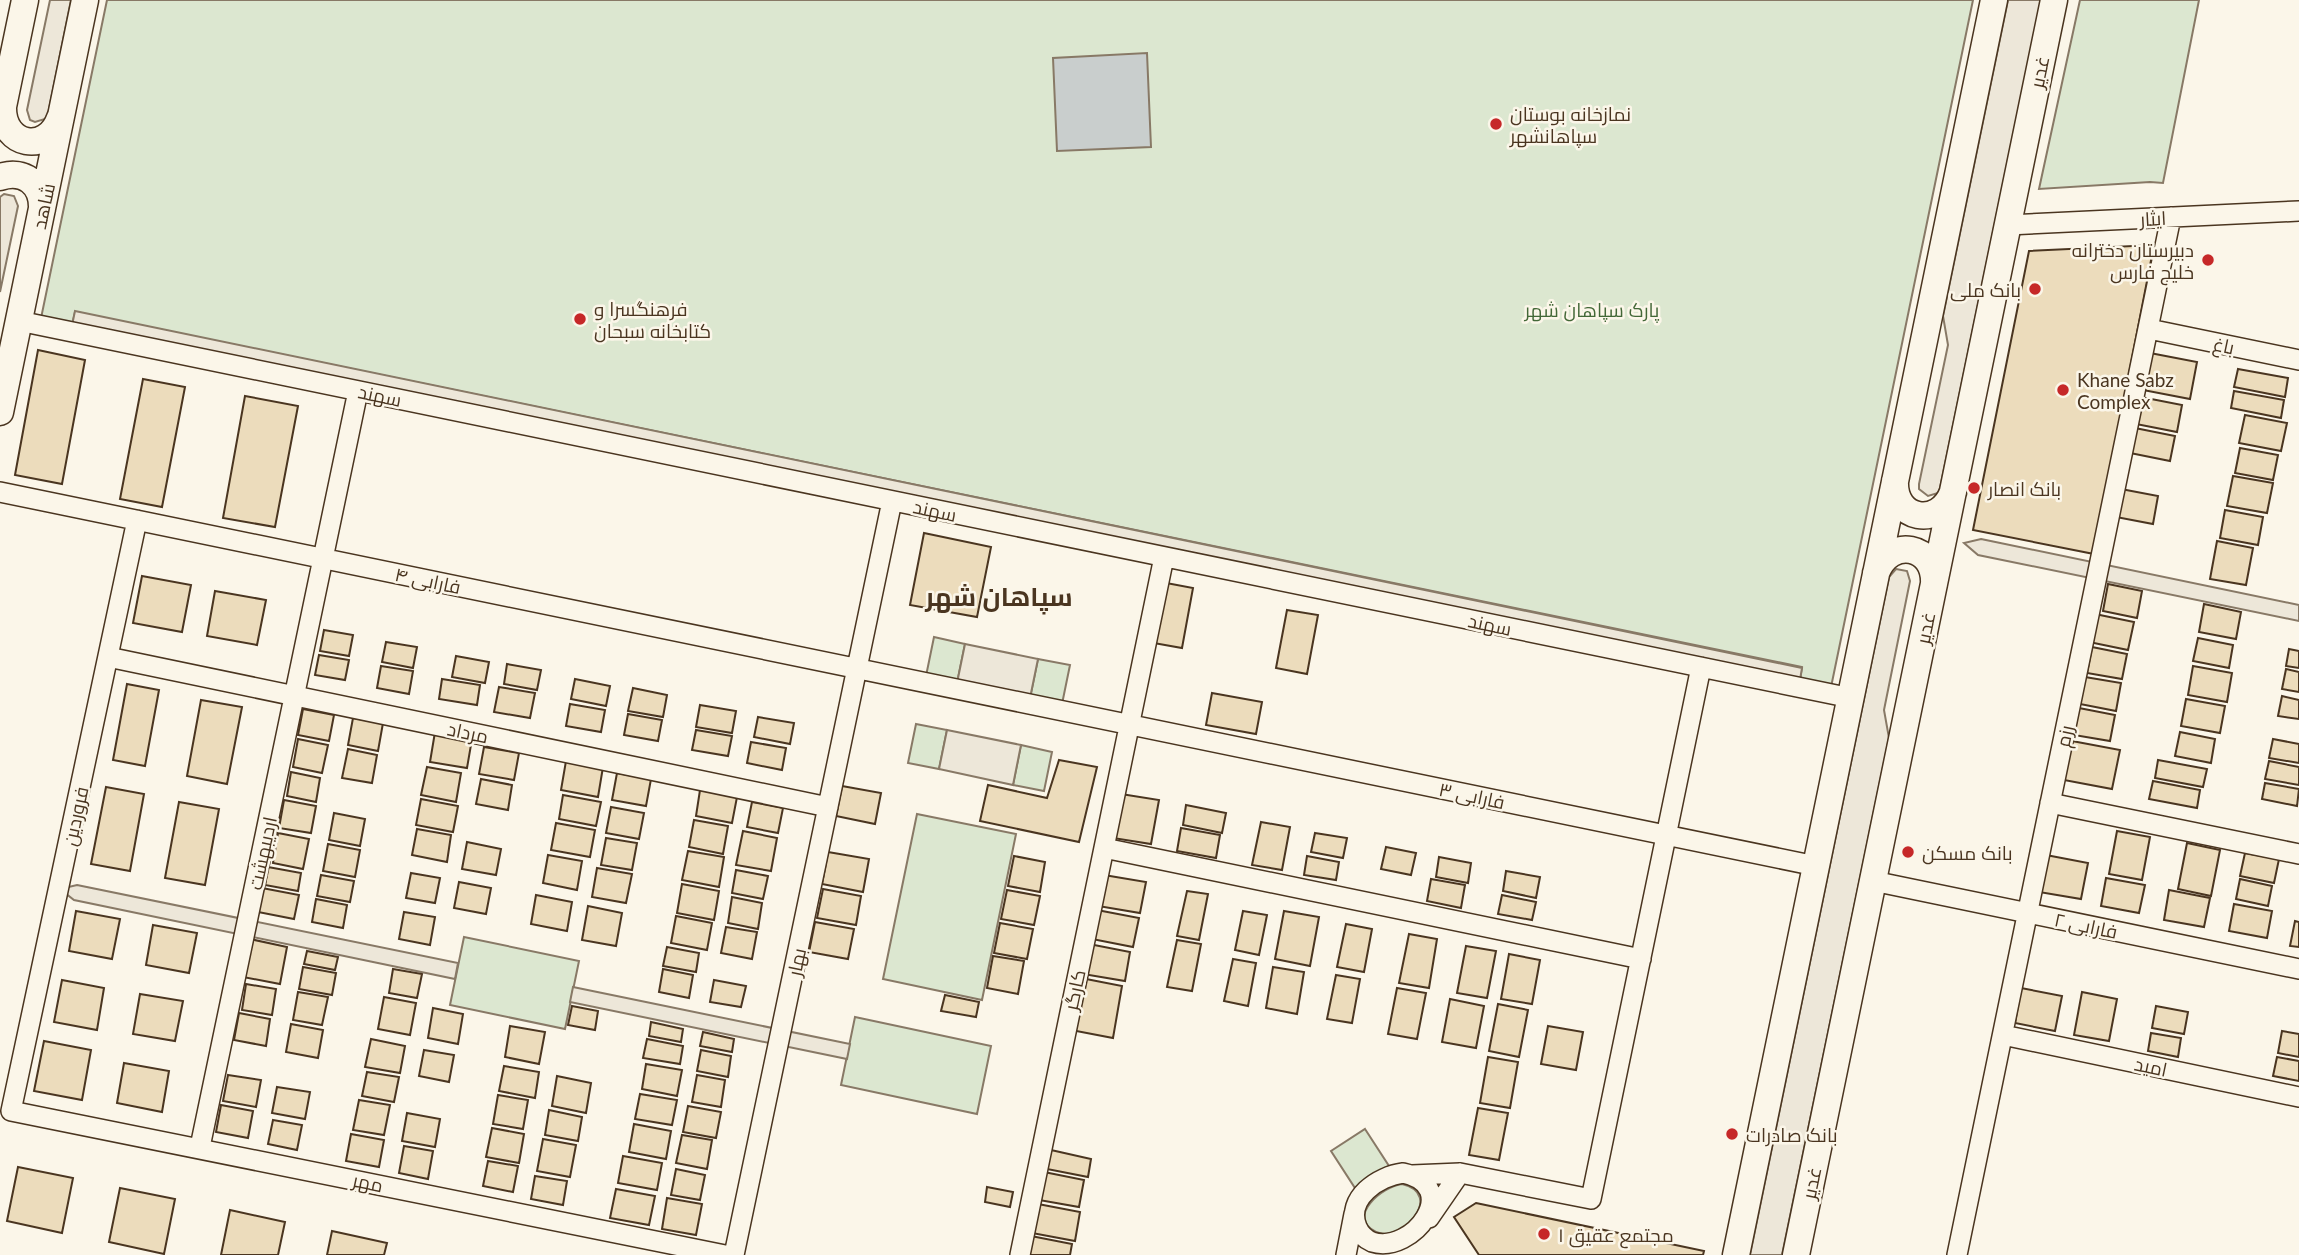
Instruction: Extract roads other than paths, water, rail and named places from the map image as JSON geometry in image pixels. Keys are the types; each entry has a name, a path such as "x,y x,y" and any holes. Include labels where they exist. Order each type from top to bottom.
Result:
{"main road":[{"path":"25,0 1,114 10,132 26,141 35,142 52,134 61,118"},
{"name":"شاهد","path":"0,412 85,0"},
{"path":"1736,1255 1994,0"},
{"name":"غدیر","path":"1796,1255 2054,0"},
{"path":"0,177 10,174 28,178 40,191 42,209"},
{"path":"1895,481 1895,490 1902,506 1918,515 1936,513 1950,501 1953,492"},
{"path":"1877,573 1885,557 1902,550 1911,550 1927,559 1934,575 1934,584"}],"street":[{"name":"ایثار","path":"2008,225 2299,211"},
{"name":"رزم","path":"1957,1255 2171,218"},
{"name":"سهند","path":"19,321 1851,698"},
{"name":"باغ","path":"2149,329 2299,360"},
{"name":"اردیبهشت","path":"200,1147 358,391"},
{"name":"فارابی ۴","path":"0,492 1129,724"},
{"name":"بهار","path":"734,1255 892,501"},
{"name":"فروردین","path":"11,1111 137,520"},
{"name":"کارگر","path":"1020,1255 1164,556"},
{"name":"مرداد","path":"108,657 828,807"},
{"path":"1346,1255 1354,1213 1361,1195 1393,1174 1460,1172 1591,1199 1700,667"},
{"name":"فارابی ۳","path":"1129,724 1816,866"},
{"path":"2050,803 2299,854"},
{"path":"1104,848 1641,959"},
{"name":"فارابی ۲","path":"1873,881 2299,969"},
{"name":"امید","path":"2003,1035 2299,1097"},
{"name":"مهر","path":"11,1111 725,1255"},
{"path":"1373,1255 1425,1223 1460,1172"},
{"path":"1412,1175 1427,1187 1431,1196 1430,1215 1425,1223"},
{"path":"1354,1213 1359,1231 1366,1239 1374,1243 1393,1244"}],"place":[{"name":"نمازخانه بوستان سپاهانشهر","path":"1496,124"},
{"name":"دبیرستان دخترانه خلیج فارس","path":"2208,260"},
{"name":"بانک ملی","path":"2035,289"},
{"name":"فرهنگسرا و کتابخانه سبحان","path":"580,319"},
{"name":"Khane Sabz Complex","path":"2063,390"},
{"name":"بانک انصار","path":"1974,488"},
{"name":"بانک مسکن","path":"1908,852"},
{"name":"بانک صادرات","path":"1732,1134"},
{"name":"مجتمع عقیق ۱","path":"1544,1234"}],"district":[{"name":"سپاهان شهر","path":"999,596"}],"park label":[{"name":"پارک سپاهان شهر","path":"1592,309"}]}
